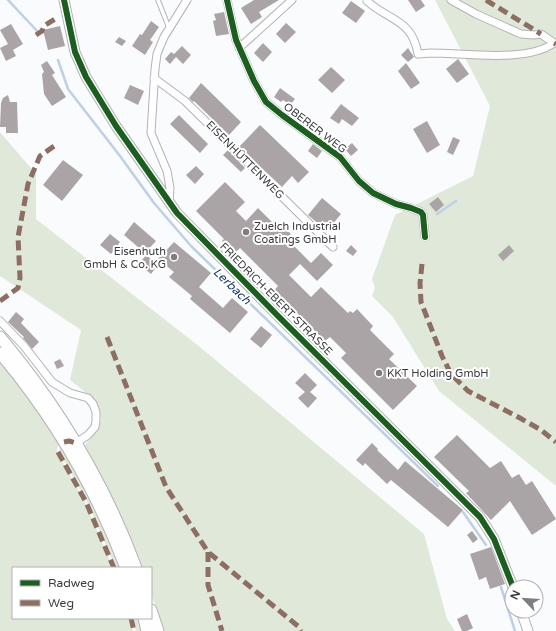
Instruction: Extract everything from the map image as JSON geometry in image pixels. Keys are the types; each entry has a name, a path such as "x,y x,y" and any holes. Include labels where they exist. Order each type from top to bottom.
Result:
{"main road":[{"path":"0,337 47,399 76,443 104,494 136,567"},
{"path":"0,353 43,411 82,474 110,529 126,567"},
{"path":"152,613 158,631"},
{"path":"144,619 147,631"}],"street":[{"name":"FRIEDRICH-EBERT-STRASSE","path":"64,0 75,52 86,77 116,126 169,203 195,232 480,517 494,540 510,579"},
{"path":"169,203 170,188 168,176 151,133 154,78 157,54 169,28 187,0"},
{"name":"OBERER WEG","path":"227,0 239,48 254,81 269,105 334,153 359,181 374,193 396,204 421,212 423,215 425,237"},
{"path":"239,48 292,0"},
{"path":"367,1 378,11 401,23 416,43 418,54 510,55 534,52 548,47 554,42 541,34 522,34 476,14 451,0"},
{"name":"EISENHÜTTENWEG","path":"154,78 185,101 333,247"},
{"path":"0,321 24,346 52,382 70,393 88,398 93,404 96,412 95,427 88,435 76,443"},
{"path":"524,619 528,631"}],"lane":[{"path":"158,0 169,28"}],"green space":[{"path":"435,0 556,0 556,486 439,391 393,317 372,296 375,288 372,279 395,215 473,176 490,106"},
{"path":"0,132 36,174 36,219 200,347 424,534 447,619 455,631 163,631 152,596 152,567 142,567 85,449 85,445 97,431 100,423 100,415 98,408 89,396 70,380 81,330 0,276"},
{"path":"0,360 60,444 57,448 57,452 85,502 113,567 12,567 12,619 130,619 133,631 0,631"},
{"path":"60,446 77,476 121,567 116,567 87,502 59,452"},
{"path":"132,619 139,619 142,631 136,631"}],"building":[{"path":"254,0 279,0 259,12 262,17 251,24 241,8"},
{"path":"408,0 421,0 425,6 416,12"},
{"path":"351,1 365,11 356,23 342,13"},
{"path":"224,12 229,34 216,36 213,21 216,20 214,14"},
{"path":"151,21 159,27 150,40 153,42 145,55 132,46 140,34 142,35"},
{"path":"286,23 296,32 285,43 276,34"},
{"path":"11,24 23,44 13,50 16,56 6,61 0,48 8,44 0,30"},
{"path":"60,26 65,46 48,50 43,30"},
{"path":"119,37 126,41 122,46 115,42"},
{"path":"263,43 272,52 263,62 254,53"},
{"path":"182,46 191,55 183,64 176,57 170,64 165,59 171,52 174,54"},
{"path":"408,48 414,57 408,62 401,55"},
{"path":"458,59 469,74 457,83 446,69"},
{"path":"47,61 55,73 52,75 66,97 52,106 44,94 42,74 44,72 41,65"},
{"path":"406,63 420,83 411,89 398,71"},
{"path":"331,67 345,80 332,93 318,80"},
{"path":"201,83 241,122 229,135 189,98"},
{"path":"130,85 144,91 138,105 124,98"},
{"path":"280,88 295,99 290,105 283,100 281,102 274,97"},
{"path":"8,95 10,102 17,102 18,133 6,133 6,127 0,127 1,103 3,98"},
{"path":"341,104 359,118 352,126 342,119 339,124 330,118"},
{"path":"179,115 208,144 200,153 170,124"},
{"path":"427,121 440,145 427,153 413,129"},
{"path":"260,125 309,172 298,183 292,176 282,187 239,147"},
{"path":"453,137 460,140 453,155 447,152"},
{"path":"352,143 358,150 351,156 345,149"},
{"path":"313,144 322,151 317,158 308,151"},
{"path":"228,150 245,168 241,172 223,155"},
{"path":"63,160 83,175 62,201 43,185"},
{"path":"196,166 204,174 195,184 186,175"},
{"path":"225,182 245,202 236,211 246,221 258,208 276,226 279,222 291,234 286,238 311,263 321,253 333,265 317,281 300,264 289,275 311,297 321,287 348,313 350,311 353,313 357,309 373,326 370,330 394,354 389,359 417,386 393,410 341,358 346,353 330,337 325,341 289,305 286,308 271,294 278,286 240,248 235,253 222,241 224,239 196,211"},
{"path":"438,197 444,205 436,212 429,204"},
{"path":"322,198 341,214 327,231 308,215"},
{"path":"134,222 156,241 145,253 124,235"},
{"path":"110,234 120,242 111,254 100,245"},
{"path":"174,242 211,273 199,287 223,308 232,298 248,312 230,333 190,299 192,296 169,277 174,272 158,259"},
{"path":"351,245 357,251 353,256 346,251"},
{"path":"509,245 514,251 503,261 498,255"},
{"path":"146,255 158,265 151,274 139,264"},
{"path":"16,312 24,319 21,323 39,342 32,349 23,338 24,337 8,322"},
{"path":"261,326 272,335 261,348 250,339"},
{"path":"60,359 64,366 57,369 54,362"},
{"path":"305,373 317,385 310,392 317,398 308,408 298,398 305,392 295,383"},
{"path":"457,435 490,468 501,461 512,478 519,474 526,485 532,481 556,519 532,535 510,501 491,520 466,493 469,491 434,457"},
{"path":"372,443 378,449 377,450 398,470 405,461 463,510 448,527 391,480 387,484 365,463 363,466 356,460"},
{"path":"472,531 478,539 473,543 467,535"},
{"path":"491,547 504,584 490,589 486,577 479,580 470,554"},
{"path":"467,614 473,628 467,631 462,631 457,619"}],"waterway":[{"name":"Lerbach","path":"8,0 38,32"},
{"name":"Lerbach","path":"58,60 68,89 154,203 191,246 438,486"},
{"path":"437,214 456,201"},
{"name":"Lerbach","path":"463,512 486,545"},
{"name":"Lerbach","path":"501,587 515,631"}],"marked path":[{"path":"486,0 541,34"},
{"path":"36,35 42,31 44,26 58,17"},
{"path":"0,301 18,288 20,278 18,237 28,184 40,156 57,144"},
{"path":"422,264 420,283 421,302 442,356 451,374 468,391 541,430 556,442"},
{"path":"107,337 166,487 208,552 299,627 301,631"},
{"path":"64,442 69,441 76,443"},
{"path":"58,452 86,502 114,567"},
{"path":"208,552 208,585 222,631"},
{"path":"131,619 134,631"}],"cycle path":[{"path":"64,0 75,52 86,77 116,126 177,213 480,517 494,539 510,579"},
{"path":"227,0 236,40 254,81 266,102 340,157 359,181 373,193 396,204 421,212 423,215 425,237"}],"place":[{"name":"Zuelch Industrial Coatings GmbH","path":"246,232"},
{"name":"Eisenhuth GmbH & Co. KG","path":"174,257"},
{"name":"KKT Holding GmbH","path":"379,373"}]}
